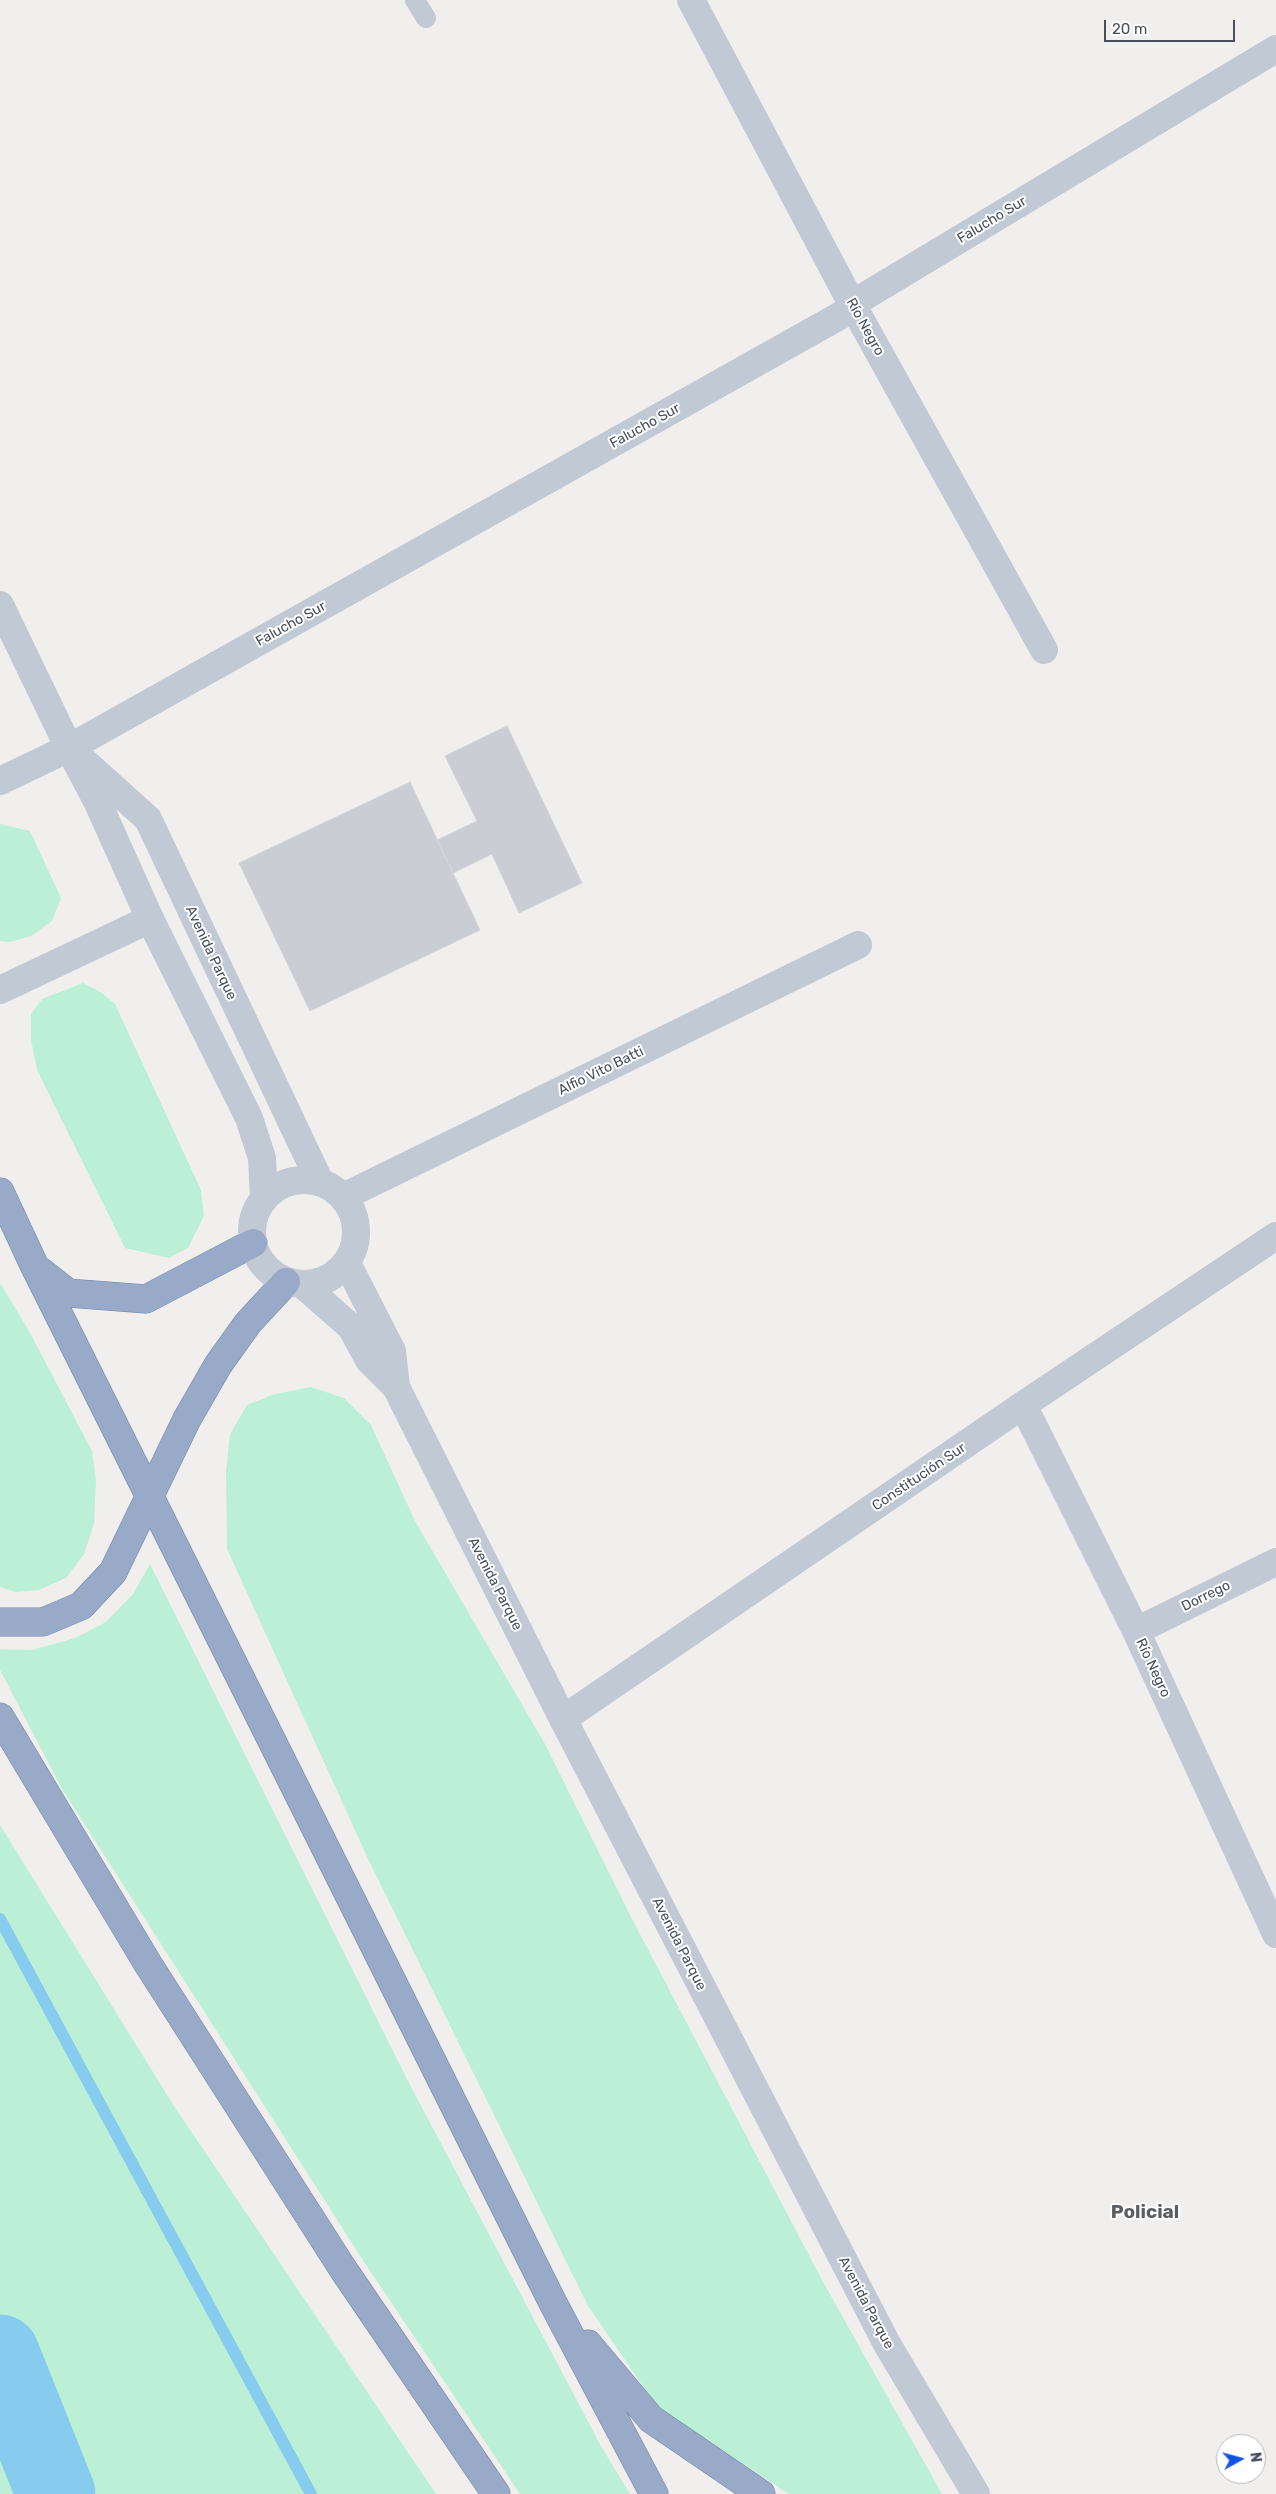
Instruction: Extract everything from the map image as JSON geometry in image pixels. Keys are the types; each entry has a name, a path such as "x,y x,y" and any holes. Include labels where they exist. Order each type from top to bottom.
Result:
{"highway":[{"path":"0,1192 35,1267 553,2303 654,2494"},
{"path":"0,1231 35,1267 68,1293 146,1299 253,1243"},
{"path":"0,1622 43,1622 81,1606 113,1572 187,1419 218,1364 248,1323 295,1283"},
{"path":"0,1717 153,1972 343,2269 496,2494"},
{"path":"553,2303 651,2419 761,2494"}],"street":[{"name":"Río Negro","path":"692,0 852,304 1044,650"},
{"name":"Falucho Sur","path":"0,781 69,748 843,314 852,304 1276,49"},
{"name":"Avenida Parque","path":"0,605 69,748 98,803 150,919 250,1118 262,1158 264,1198"},
{"name":"Avenida Parque","path":"69,748 148,819 320,1182"},
{"path":"0,990 150,919"},
{"name":"Alfio Vito Batti","path":"343,1197 858,945"},
{"path":"311,1179 329,1184 343,1197 352,1211 357,1229 355,1247 347,1263 339,1272 320,1282 295,1283 272,1274 260,1262 253,1243 253,1221 264,1198 276,1187 291,1181 311,1179"},
{"name":"Constitución Sur","path":"563,1719 1023,1405 1276,1236"},
{"name":"Avenida Parque","path":"347,1263 392,1351 396,1387"},
{"name":"Avenida Parque","path":"295,1283 351,1327 368,1360 396,1387 563,1719 887,2344 976,2494"},
{"name":"Río Negro","path":"1023,1405 1136,1631 1276,1934"},
{"name":"Dorrego","path":"1136,1631 1276,1562"}],"lane":[{"path":"415,0 426,18"}],"green space":[{"path":"0,824 30,831 61,898 52,921 31,936 10,942 0,941"},
{"path":"83,983 102,993 115,1004 201,1190 204,1216 188,1248 169,1258 125,1248 37,1070 31,1040 31,1014 42,999"},
{"path":"0,1283 29,1331 92,1451 96,1480 94,1524 84,1554 66,1578 39,1590 16,1592 0,1587"},
{"path":"311,1387 344,1398 371,1425 415,1521 545,1744 632,1919 822,2280 942,2494 789,2494 658,2408 588,2306 369,1861 227,1549 226,1471 230,1434 247,1405 275,1394"},
{"path":"150,1564 409,2083 601,2446 630,2494 520,2494 364,2262 62,1789 0,1670 0,1649 32,1650 75,1638 106,1622 133,1594"},
{"path":"0,1825 174,2106 436,2494 0,2494"}],"building":[{"path":"507,726 582,883 519,913 492,854 453,873 437,840 477,821 445,756"},
{"path":"410,782 480,930 310,1011 239,863"}],"waterway":[{"path":"0,1919 311,2494"},
{"path":"0,2354 56,2494"}],"district":[{"name":"Policial","path":"1145,2213"}]}
